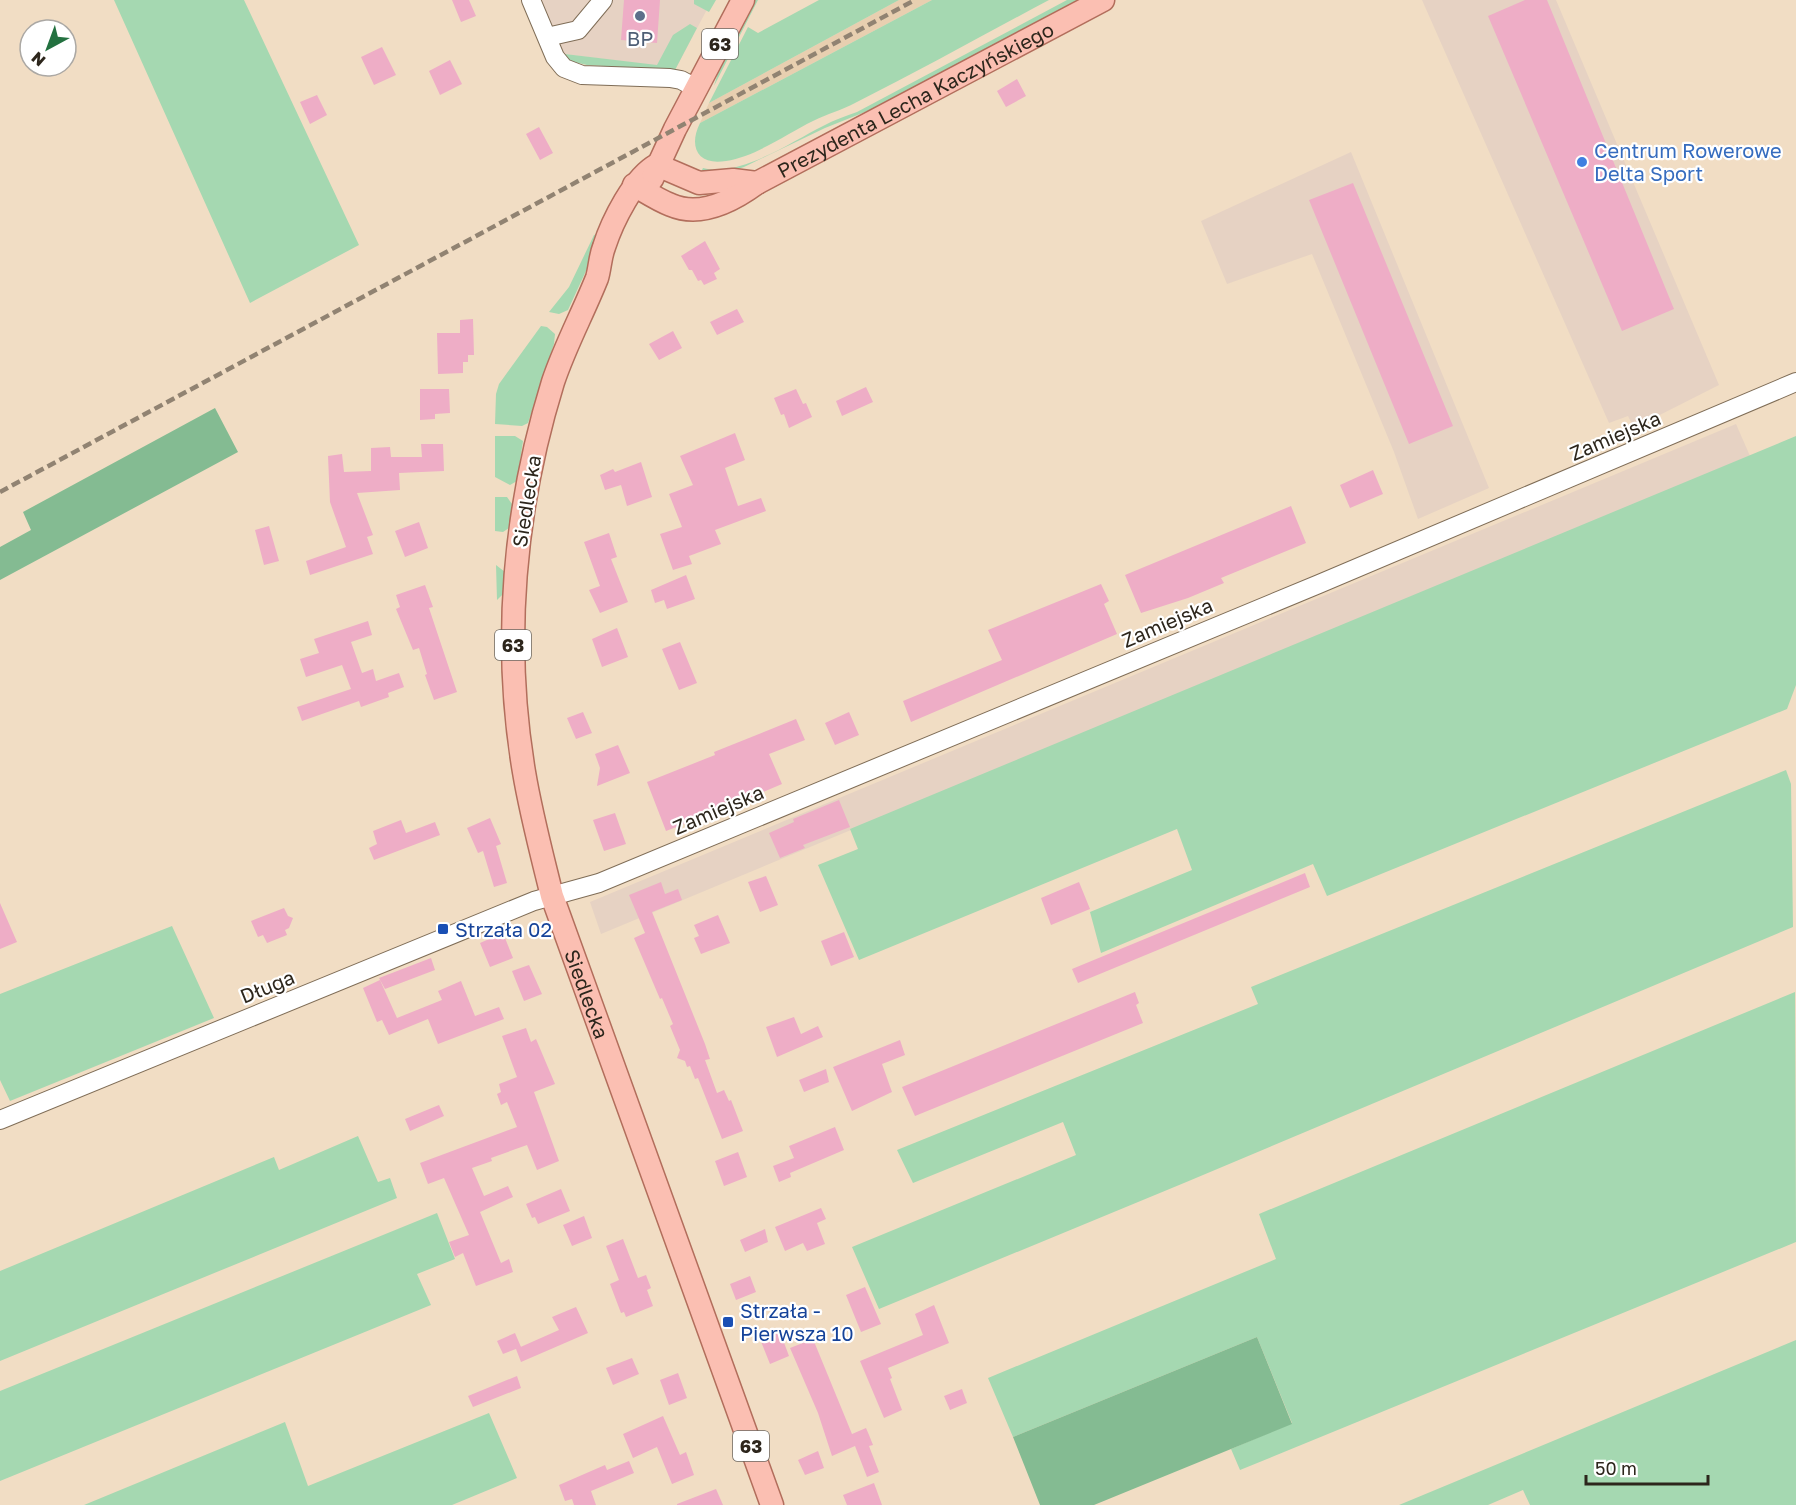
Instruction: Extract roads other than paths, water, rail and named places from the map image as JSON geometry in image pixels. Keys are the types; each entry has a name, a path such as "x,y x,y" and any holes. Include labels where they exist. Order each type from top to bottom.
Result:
{"main road":[{"name":"63","path":"641,189 657,165 742,0"},
{"name":"Prezydenta Lecha Kaczyńskiego","path":"641,189 671,206 681,208 698,208 728,201 757,183 1104,0"},
{"name":"Prezydenta Lecha Kaczyńskiego","path":"657,165 699,183 733,180 757,183"},
{"name":"Siedlecka","path":"641,189 618,251 597,276 568,342 550,393 533,455 516,563 513,635 516,707 524,771 536,834 552,896 772,1505"}],"street":[{"path":"531,0 555,57 564,68 582,75 670,78 681,80 696,88"},
{"path":"547,37 578,30 603,0"},
{"name":"Zamiejska","path":"552,896 580,890 610,879 1796,382"},
{"name":"Długa","path":"2,1115 534,901 552,896"}],"railway":[{"path":"0,492 915,0"}],"place":[{"name":"BP","path":"640,16"},
{"name":"Centrum Rowerowe Delta Sport","path":"1582,162"},
{"name":"Strzała 02","path":"443,929"},
{"name":"Strzała - Pierwsza 10","path":"728,1322"}]}
